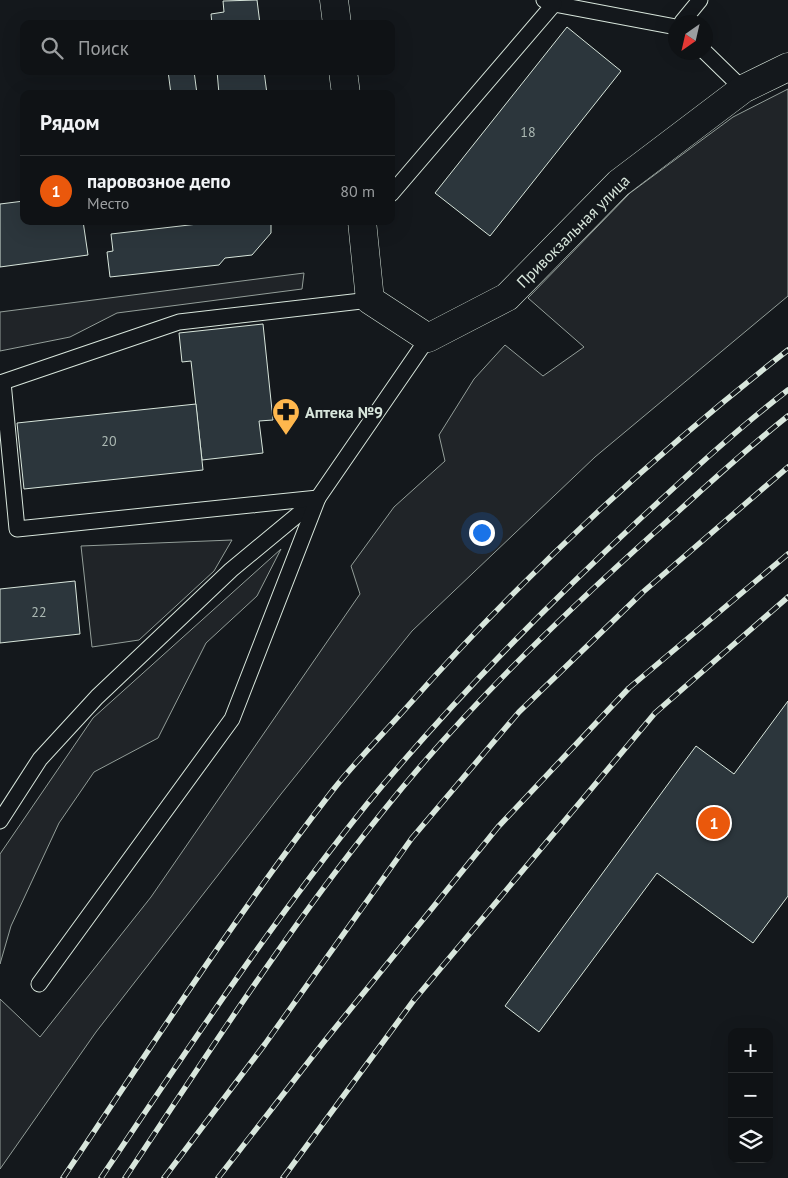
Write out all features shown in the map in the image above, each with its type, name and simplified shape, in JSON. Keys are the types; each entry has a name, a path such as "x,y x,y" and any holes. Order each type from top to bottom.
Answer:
{"street":[{"path":"334,0 336,20"},
{"name":"Привокзальная улица","path":"428,338 507,297 619,183 743,88 788,67"},
{"path":"344,75 345,90"},
{"path":"365,225 370,300 428,338"}],"lane":[{"path":"688,15 700,0"},
{"path":"395,189 549,2 668,25"},
{"path":"713,60 743,88"},
{"path":"318,498 17,529 3,382 179,322 370,300"},
{"path":"40,984 232,719 318,498 428,338"},
{"path":"0,821 40,760 97,697 231,570 318,498"}],"shaded area":[{"path":"788,89 788,296 595,457 412,631 281,794 96,1032 0,1169 0,999 40,1037 151,897 360,594 351,566 394,507 445,461 439,435 474,379 505,345 543,376 584,347 528,298 630,193 733,117"},
{"path":"304,273 302,289 117,313 70,337 0,351 0,312"},
{"path":"232,540 214,571 139,640 92,647 81,546"},
{"path":"281,549 257,596 206,643 158,738 94,772 59,823 11,926 0,964 0,854 93,718"}],"building":[{"path":"257,0 260,20 212,20 211,14 224,12 223,1"},
{"path":"567,27 621,71 490,236 435,193"},
{"path":"169,75 195,75 196,90 170,90"},
{"path":"217,75 265,75 266,90 219,90"},
{"path":"20,202 20,225 84,225 88,255 0,267 0,204"},
{"path":"189,225 271,225 271,233 252,255 225,258 219,265 110,277 107,252 113,251 111,234"},
{"path":"263,324 273,420 259,421 263,453 202,460 191,361 182,362 179,333"},
{"path":"196,404 203,470 24,489 17,423"},
{"path":"75,581 80,634 0,643 0,589"},
{"path":"788,701 788,896 753,943 657,873 539,1032 505,1006 696,746 734,774"}],"railway":[{"path":"63,1178 228,933 297,837 351,769 451,659 542,565 589,520 687,433 788,350"},
{"path":"101,1178 263,941 331,849 399,766 465,692 569,586 695,469 788,390"},
{"path":"125,1178 217,1039 312,903 411,777 511,668 581,600 753,444 788,416"},
{"path":"164,1178 265,1044 412,838 519,712 643,592 788,467"},
{"path":"218,1178 323,1043 498,827 629,688 788,554"},
{"path":"283,1178 414,1000 655,713 788,597"}],"place":[{"name":"Аптека №9","path":"286,436"},
{"name":"паровозное депо","path":"714,823"}]}
